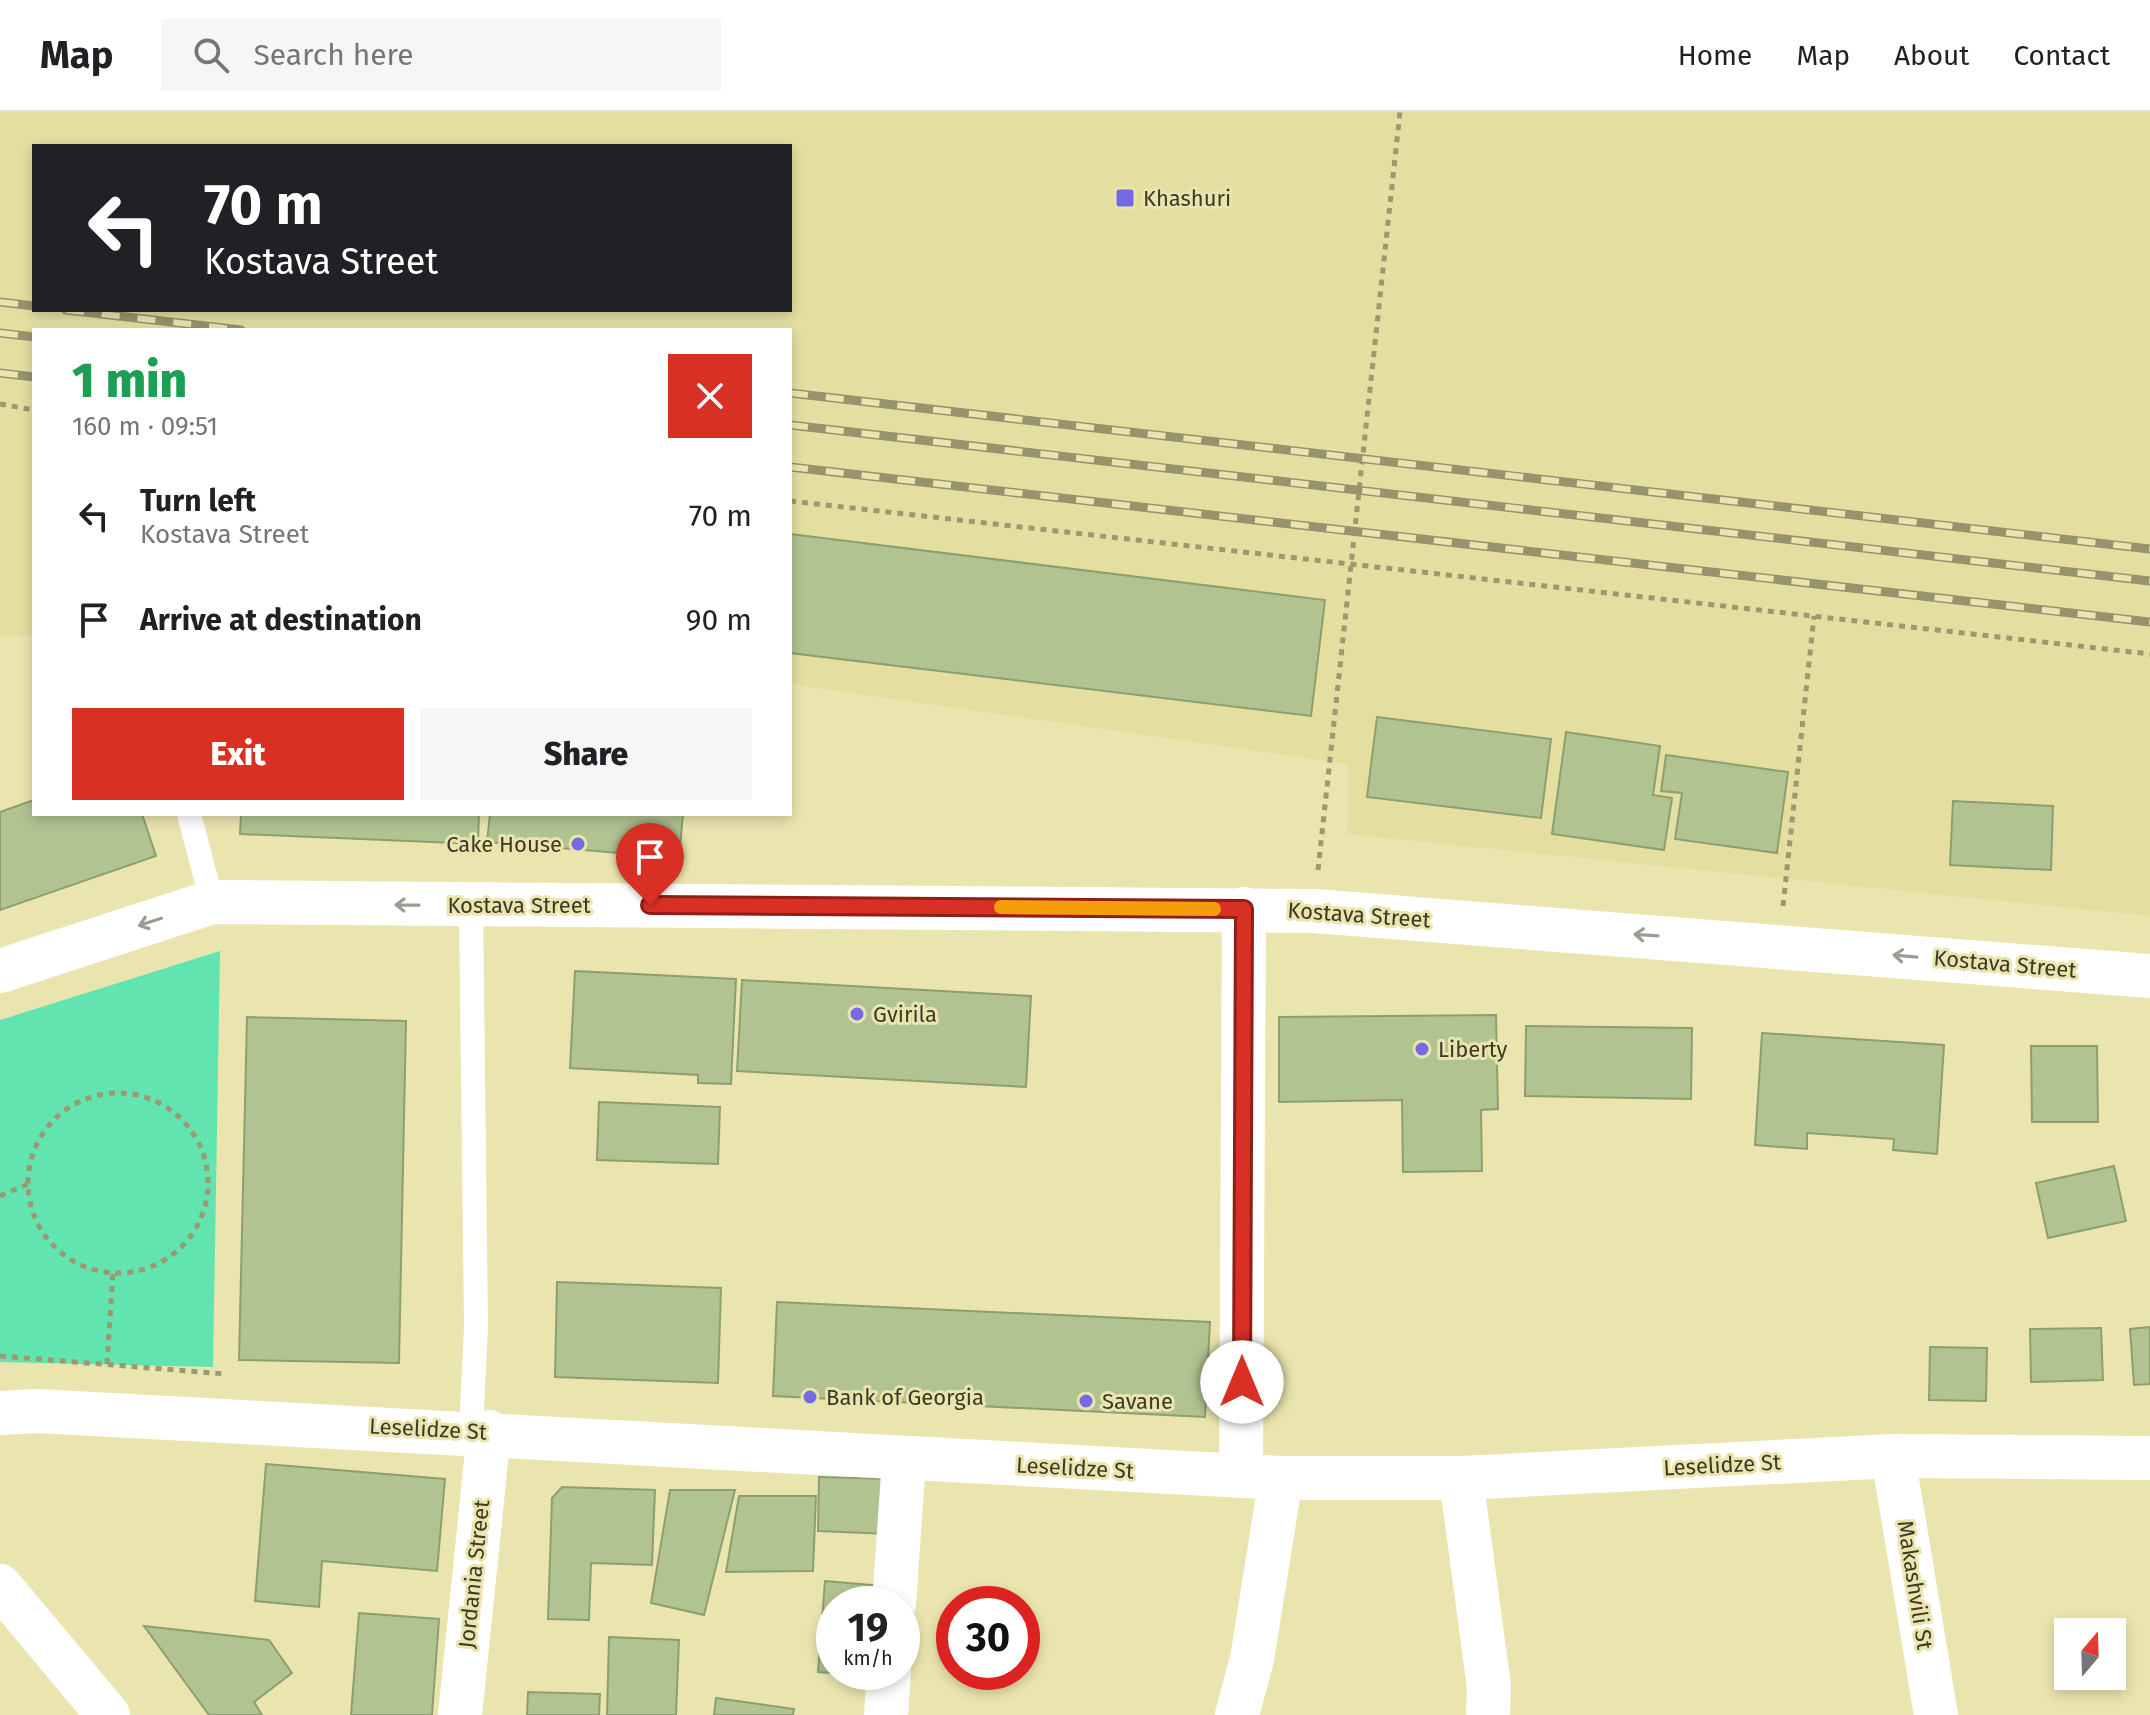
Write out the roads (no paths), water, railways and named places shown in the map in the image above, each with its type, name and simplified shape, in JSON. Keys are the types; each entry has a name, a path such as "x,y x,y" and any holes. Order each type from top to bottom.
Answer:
{"street":[{"name":"Kostava Street","path":"0,971 212,902 471,907 1314,911 2150,976"},
{"path":"1237,1715 1252,1659 1261,1477 1244,909"},
{"name":"Leselidze St","path":"0,1413 38,1411 480,1432 904,1459 1261,1477 1461,1478 1893,1456 2150,1458"},
{"name":"Jordania Street","path":"460,1715 480,1432"},
{"name":"Makashvili St","path":"1893,1456 1936,1715"},
{"path":"895,1586 904,1459"},
{"path":"1461,1478 1489,1687 1488,1715"},
{"path":"0,1586 108,1715"},
{"path":"886,1715 888,1690"}],"lane":[{"path":"190,816 212,902"},
{"path":"471,907 480,1432"}],"railway":[{"path":"0,302 32,306"},
{"path":"84,312 224,328"},
{"path":"0,333 32,337"},
{"path":"0,373 32,377"},
{"path":"792,393 2150,549"},
{"path":"792,425 2150,581"},
{"path":"792,467 2150,622"}],"place":[{"name":"Khashuri","path":"1125,198"},
{"name":"Cake House","path":"578,844"},
{"name":"Gvirila","path":"857,1014"},
{"name":"Liberty","path":"1422,1049"},
{"name":"Bank of Georgia","path":"810,1397"},
{"name":"Savane","path":"1086,1401"}]}
